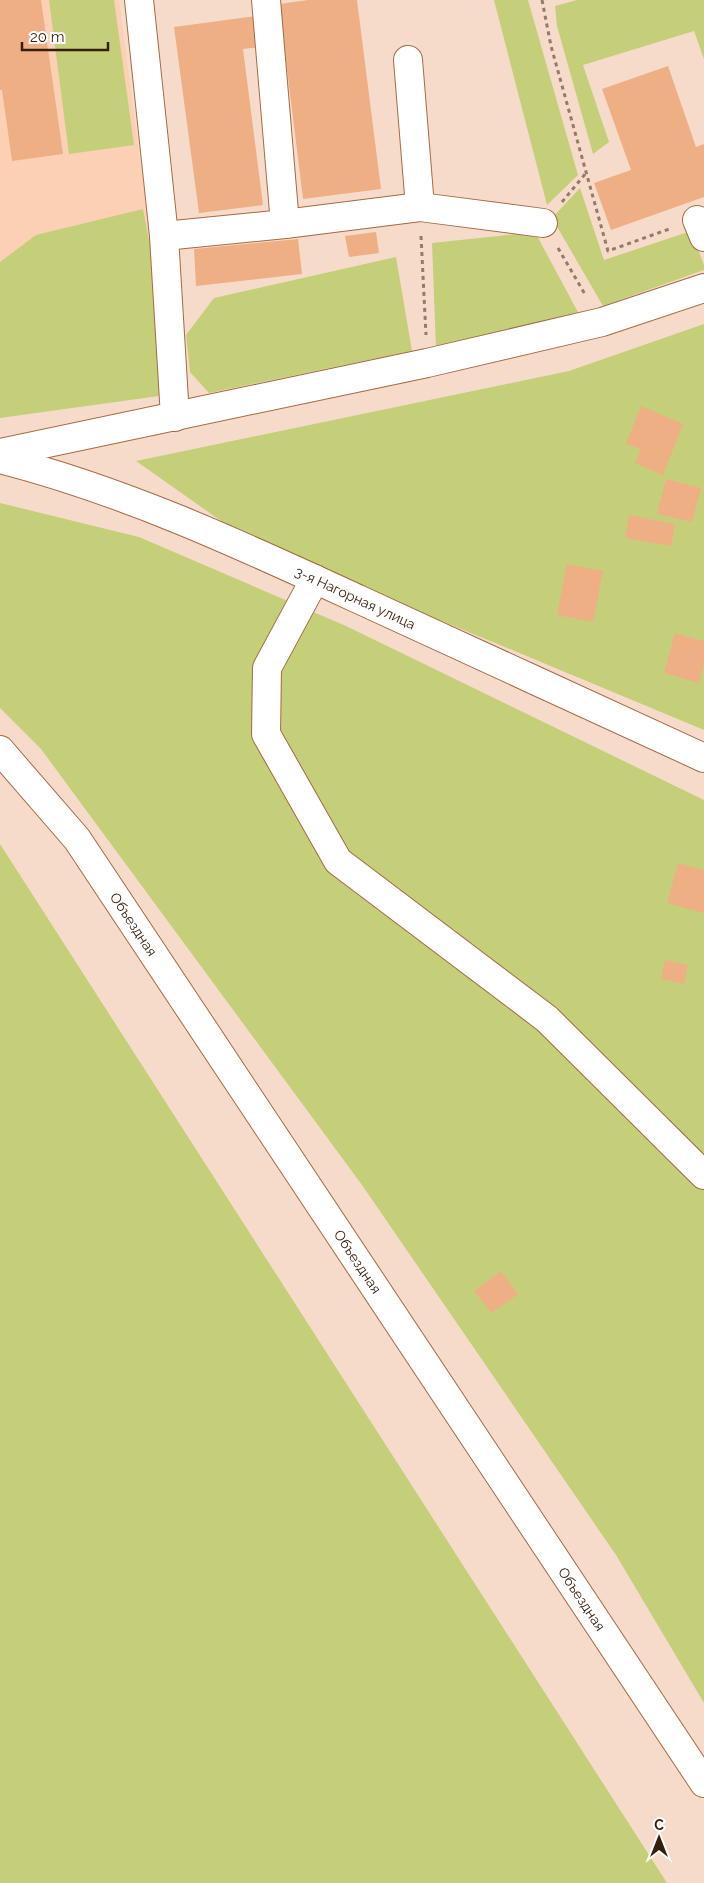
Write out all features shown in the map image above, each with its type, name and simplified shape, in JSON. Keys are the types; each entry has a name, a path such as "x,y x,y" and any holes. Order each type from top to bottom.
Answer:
{"street":[{"path":"139,0 164,236 175,417"},
{"path":"266,0 285,224"},
{"path":"408,60 420,207"},
{"path":"164,236 285,224 420,207 543,223"},
{"path":"0,454 427,363 602,322 704,288"},
{"name":"3-я Нагорная улица","path":"0,459 50,472 104,490 218,534 704,758"},
{"path":"315,579 267,668 266,734 338,861 547,1019 704,1176"},
{"name":"Объездная","path":"0,750 77,839 704,1783"}],"path":[{"path":"542,0 551,46 608,251 701,228"},
{"path":"586,173 543,223 602,322"},
{"path":"420,207 427,363"}],"shaded area":[{"path":"0,0 119,0 156,282 0,304"}],"green space":[{"path":"49,0 114,0 134,145 69,154"},
{"path":"494,0 528,0 578,175 547,205"},
{"path":"577,0 704,0 704,59 694,31 583,65 609,142 593,154 557,26 555,6"},
{"path":"580,188 604,260 691,231 704,265 704,270 603,306 552,218"},
{"path":"143,209 156,278 159,396 0,418 0,262 36,235"},
{"path":"535,232 579,314 436,348 432,243"},
{"path":"396,257 412,351 209,393 190,372 186,335 214,298"},
{"path":"704,324 704,730 248,540 136,461 569,371"},
{"path":"0,503 139,537 346,626 704,800 704,1703 616,1555 362,1185 41,749 0,708"},
{"path":"0,844 667,1883 0,1883"}],"building":[{"path":"0,0 41,0 63,154 12,161 2,90 0,90"},
{"path":"308,0 357,0 381,189 303,199 279,4"},
{"path":"256,16 260,47 243,49 263,205 199,213 174,27"},
{"path":"668,66 696,147 704,144 704,197 611,230 594,183 631,170 602,89"},
{"path":"376,232 379,253 349,257 345,236"},
{"path":"298,239 302,274 196,286 194,249"},
{"path":"641,406 683,424 663,475 635,463 641,449 626,444"},
{"path":"666,479 701,488 692,522 657,514"},
{"path":"629,515 675,524 671,546 625,538"},
{"path":"567,564 603,571 593,622 557,615"},
{"path":"675,633 704,641 704,664 699,683 664,673"},
{"path":"678,863 704,870 704,913 667,903"},
{"path":"665,960 688,965 684,984 661,979"},
{"path":"501,1271 518,1294 492,1313 474,1291"}]}
